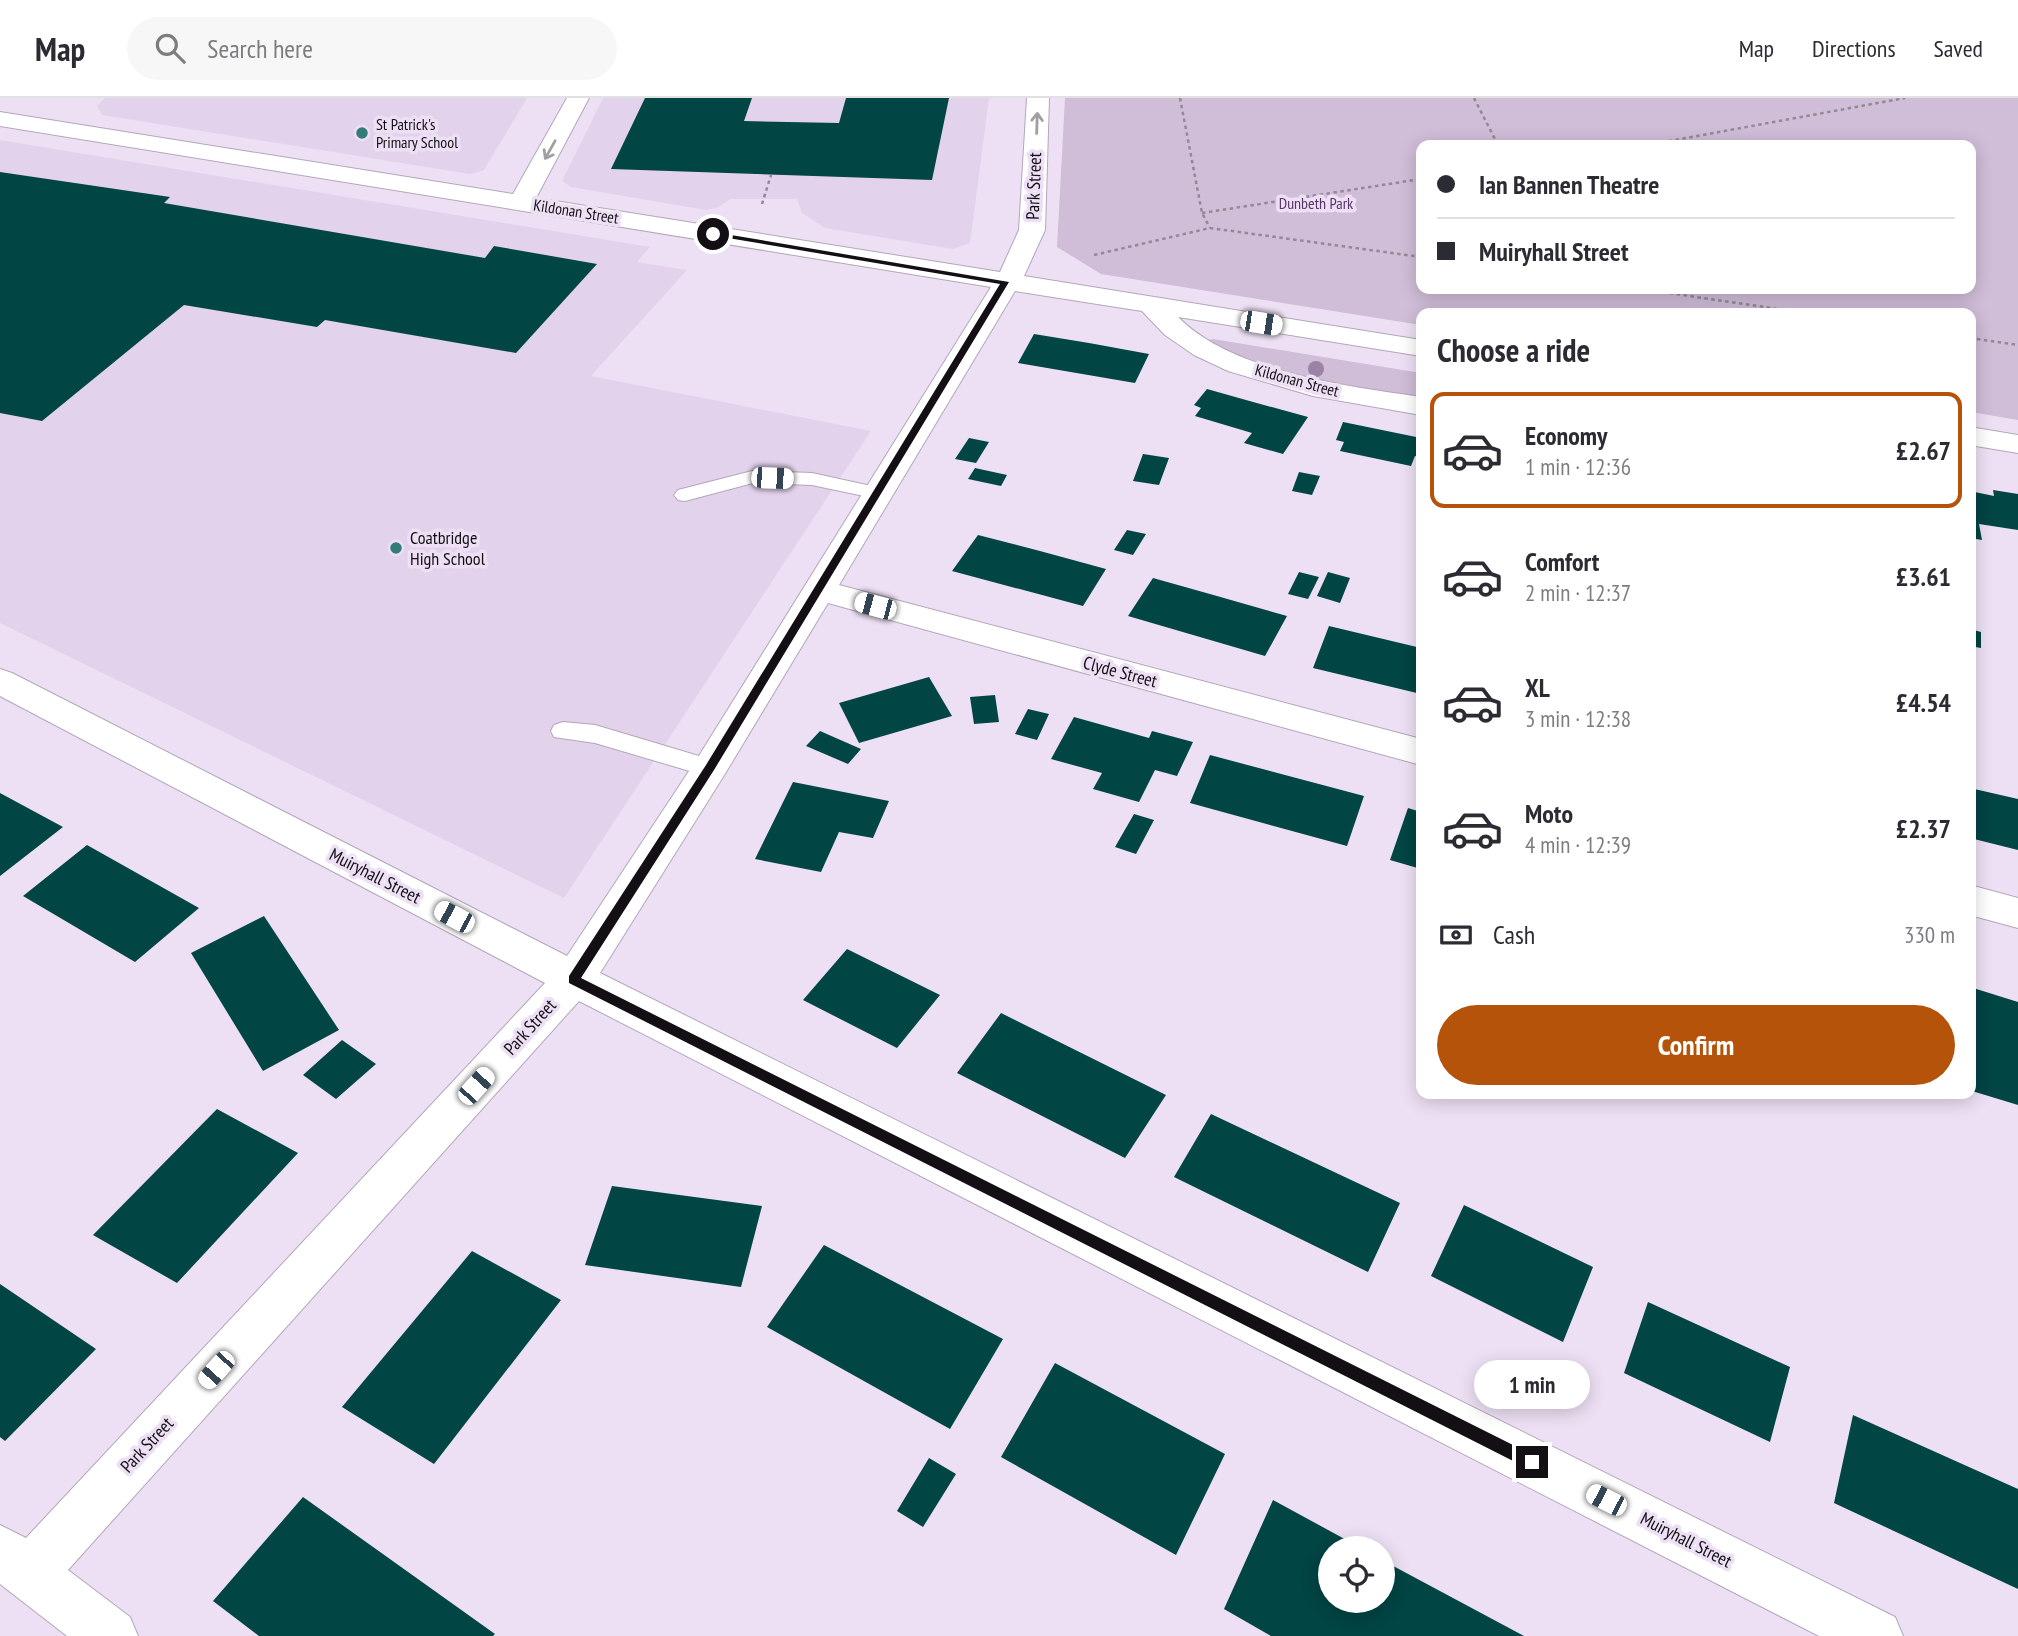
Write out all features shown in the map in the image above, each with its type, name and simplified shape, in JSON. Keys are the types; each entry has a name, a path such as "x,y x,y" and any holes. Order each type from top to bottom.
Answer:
{"street":[{"path":"521,202 578,98"},
{"name":"Park Street","path":"15,1561 573,979 710,768 1020,261 1032,230 1038,98"},
{"path":"41,126 60,107"},
{"name":"Kildonan Street","path":"0,119 1416,347"},
{"name":"Kildonan Street","path":"1151,305 1164,323 1193,343 1236,363 1284,380 1416,405"},
{"path":"1976,437 2018,444"},
{"name":"Clyde Street","path":"819,590 1416,751"},
{"name":"Muiryhall Street","path":"0,681 573,979 1876,1636"},
{"path":"1976,902 2018,913"},
{"path":"15,1561 111,1636"}],"lane":[{"path":"685,495 752,477 812,479 878,493"},
{"path":"563,731 595,734 710,768"}],"path":[{"path":"1180,98 1202,213 1210,228"},
{"path":"1474,98 1495,140"},
{"path":"1675,140 1905,98"},
{"path":"765,199 771,175"},
{"path":"1202,213 1416,180"},
{"path":"1062,291 1077,260 1210,228 1416,256"},
{"path":"1676,294 1771,308"},
{"path":"1976,339 2018,345"}],"shaded area":[{"name":"St Patrick's Primary School","path":"105,98 527,98 484,170 470,174 102,115 97,106"},
{"path":"603,98 989,98 970,243 953,249 825,228 802,213 797,199 731,199 717,208 706,210 571,187 562,181"},
{"name":"Coatbridge High School","path":"0,140 650,247 637,262 687,270 591,376 871,431 564,898 0,623"}],"green space":[{"name":"Dunbeth Park","path":"1065,98 2018,98 2018,420 1976,413 1976,308 1416,308 1416,324 1101,274 1057,247"},
{"path":"1209,340 1416,372 1416,398 1291,374 1209,344"}],"building":[{"path":"645,98 752,98 744,121 839,123 846,98 949,98 932,180 611,169"},
{"path":"0,172 170,197 164,203 485,258 494,246 597,264 516,353 325,320 317,327 184,305 42,421 0,413"},
{"path":"1034,334 1149,354 1135,383 1018,363"},
{"path":"1207,389 1308,417 1283,454 1244,443 1252,433 1195,416 1201,408 1194,405"},
{"path":"1343,422 1416,437 1416,456 1411,466 1340,451 1344,442 1336,440"},
{"path":"969,438 989,442 976,463 955,459"},
{"path":"1143,454 1169,458 1159,485 1133,481"},
{"path":"975,468 1007,475 1001,486 968,479"},
{"path":"1299,472 1320,476 1312,495 1292,491"},
{"path":"1993,490 2018,494 2018,530 1979,524 1982,540 1976,539 1976,492 1994,496"},
{"path":"1127,530 1146,534 1133,555 1114,550"},
{"path":"978,535 1106,569 1083,606 952,571"},
{"path":"1299,572 1319,577 1308,599 1288,594"},
{"path":"1328,572 1350,578 1340,603 1317,596"},
{"path":"1153,578 1287,616 1265,656 1128,616"},
{"path":"1329,626 1416,647 1416,693 1313,668"},
{"path":"1976,631 1981,632 1981,648 1976,647"},
{"path":"929,677 952,716 859,743 839,703"},
{"path":"995,695 999,722 974,724 970,697"},
{"path":"1028,709 1049,714 1037,740 1015,734"},
{"path":"1074,717 1149,738 1152,731 1193,742 1177,776 1155,770 1139,802 1093,789 1102,773 1051,759"},
{"path":"820,731 861,749 848,764 806,746"},
{"path":"1210,755 1364,796 1347,846 1190,803"},
{"path":"793,782 889,801 873,838 839,832 821,872 755,859"},
{"path":"1976,789 2018,799 2018,850 1976,840"},
{"path":"0,793 63,827 0,876"},
{"path":"1408,808 1416,810 1416,868 1390,860"},
{"path":"1134,814 1154,820 1136,854 1115,847"},
{"path":"87,845 199,908 135,962 23,896"},
{"path":"264,916 339,1030 263,1071 191,953"},
{"path":"847,949 940,995 897,1048 803,1000"},
{"path":"1976,989 2018,1002 2018,1105 1976,1092"},
{"path":"1001,1013 1166,1095 1125,1158 957,1073"},
{"path":"342,1040 376,1064 336,1099 303,1075"},
{"path":"217,1109 298,1153 177,1283 93,1235"},
{"path":"1211,1114 1400,1203 1368,1272 1174,1177"},
{"path":"612,1186 762,1206 741,1287 585,1265"},
{"path":"1464,1205 1593,1267 1563,1342 1431,1276"},
{"path":"824,1245 1003,1339 950,1429 767,1327"},
{"path":"472,1251 561,1300 434,1464 342,1407"},
{"path":"0,1284 96,1349 5,1441 0,1437"},
{"path":"1648,1302 1790,1367 1770,1442 1624,1373"},
{"path":"1055,1363 1225,1454 1176,1555 1001,1457"},
{"path":"1853,1415 2018,1489 2018,1589 1834,1503"},
{"path":"929,1458 956,1474 923,1527 897,1511"},
{"path":"303,1497 495,1634 259,1636 213,1601"},
{"path":"1273,1500 1339,1536 1318,1536 1318,1613 1395,1613 1395,1567 1524,1636 1271,1636 1224,1609"}],"place":[{"name":"St Patrick's Primary School","path":"362,133"},
{"name":"Coatbridge High School","path":"396,548"}],"route":[{"path":"713,234 1005,282 710,768 573,979 1532,1462"}]}
